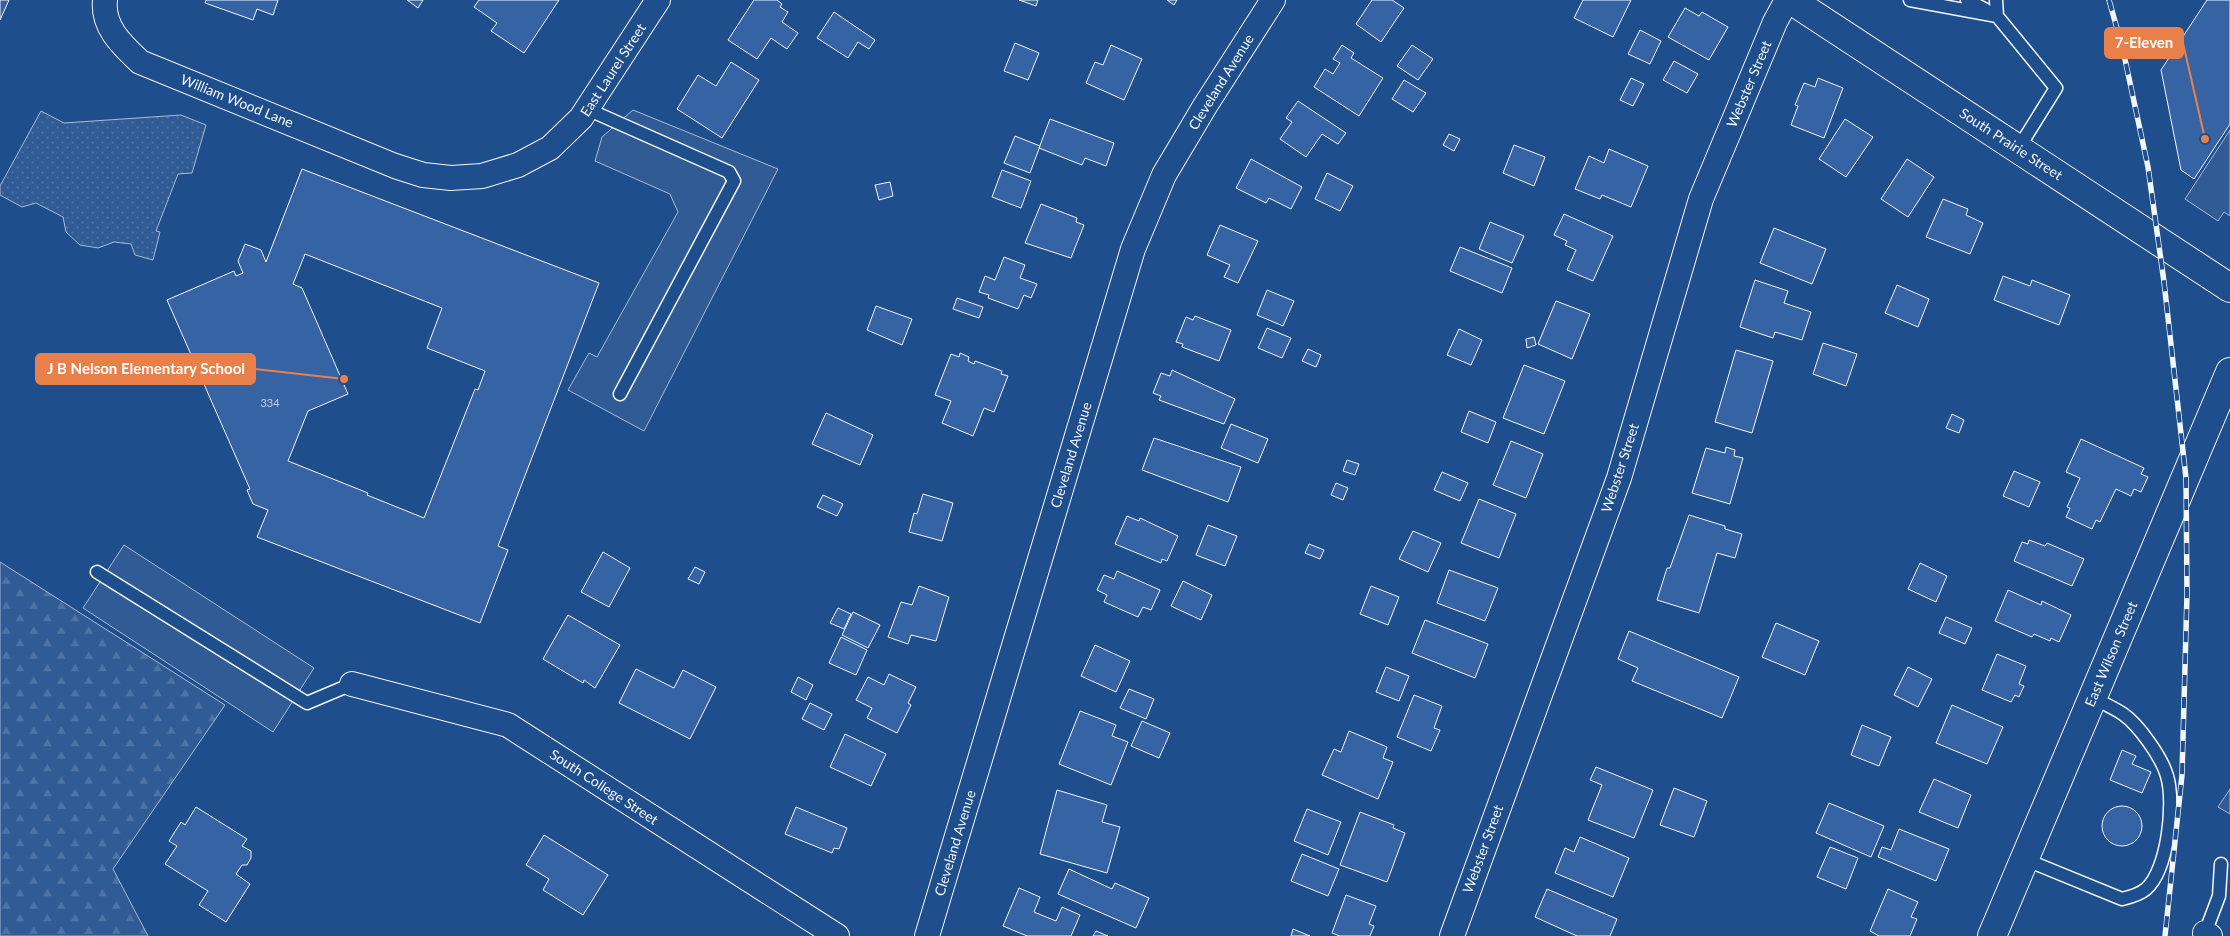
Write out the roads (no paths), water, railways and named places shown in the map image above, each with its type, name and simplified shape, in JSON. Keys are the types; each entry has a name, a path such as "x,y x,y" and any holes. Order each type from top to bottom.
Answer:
{"street":[{"name":"East Laurel Street","path":"395,166 424,175 451,178 482,176 518,165 550,148 581,118 658,0"},
{"name":"Cleveland Avenue","path":"927,936 1133,249 1164,175 1205,106 1274,0"},
{"name":"Webster Street","path":"1452,936 1619,478 1701,199 1775,22 1787,0"},
{"name":"South Prairie Street","path":"1791,0 2230,288"},
{"name":"William Wood Lane","path":"104,4 114,38 140,62 395,166"},
{"name":"East Wilson Street","path":"1992,936 2230,372"},
{"name":"South College Street","path":"352,684 508,725 837,936"}],"lane":[{"path":"1910,0 1997,16"},
{"path":"1943,0 1997,16"},
{"path":"1968,0 1997,16"},
{"path":"1982,0 2056,88 2018,149"},
{"path":"1996,0 1997,16"},
{"path":"1997,16 2003,0"},
{"path":"587,109 730,172 734,181 620,394"},
{"path":"97,572 307,703 352,684"},
{"path":"2024,859 2122,899 2138,894 2148,888 2157,872 2167,843 2170,796 2167,775 2148,741 2124,715 2093,698"},
{"path":"2208,934 2219,896 2221,864"}],"railway":[{"path":"2109,0 2123,50 2148,167 2164,282 2186,478 2187,594 2182,775 2165,936"}],"place":[{"name":"7-Eleven","path":"2205,139"},
{"name":"J B Nelson Elementary School","path":"344,379"}]}
